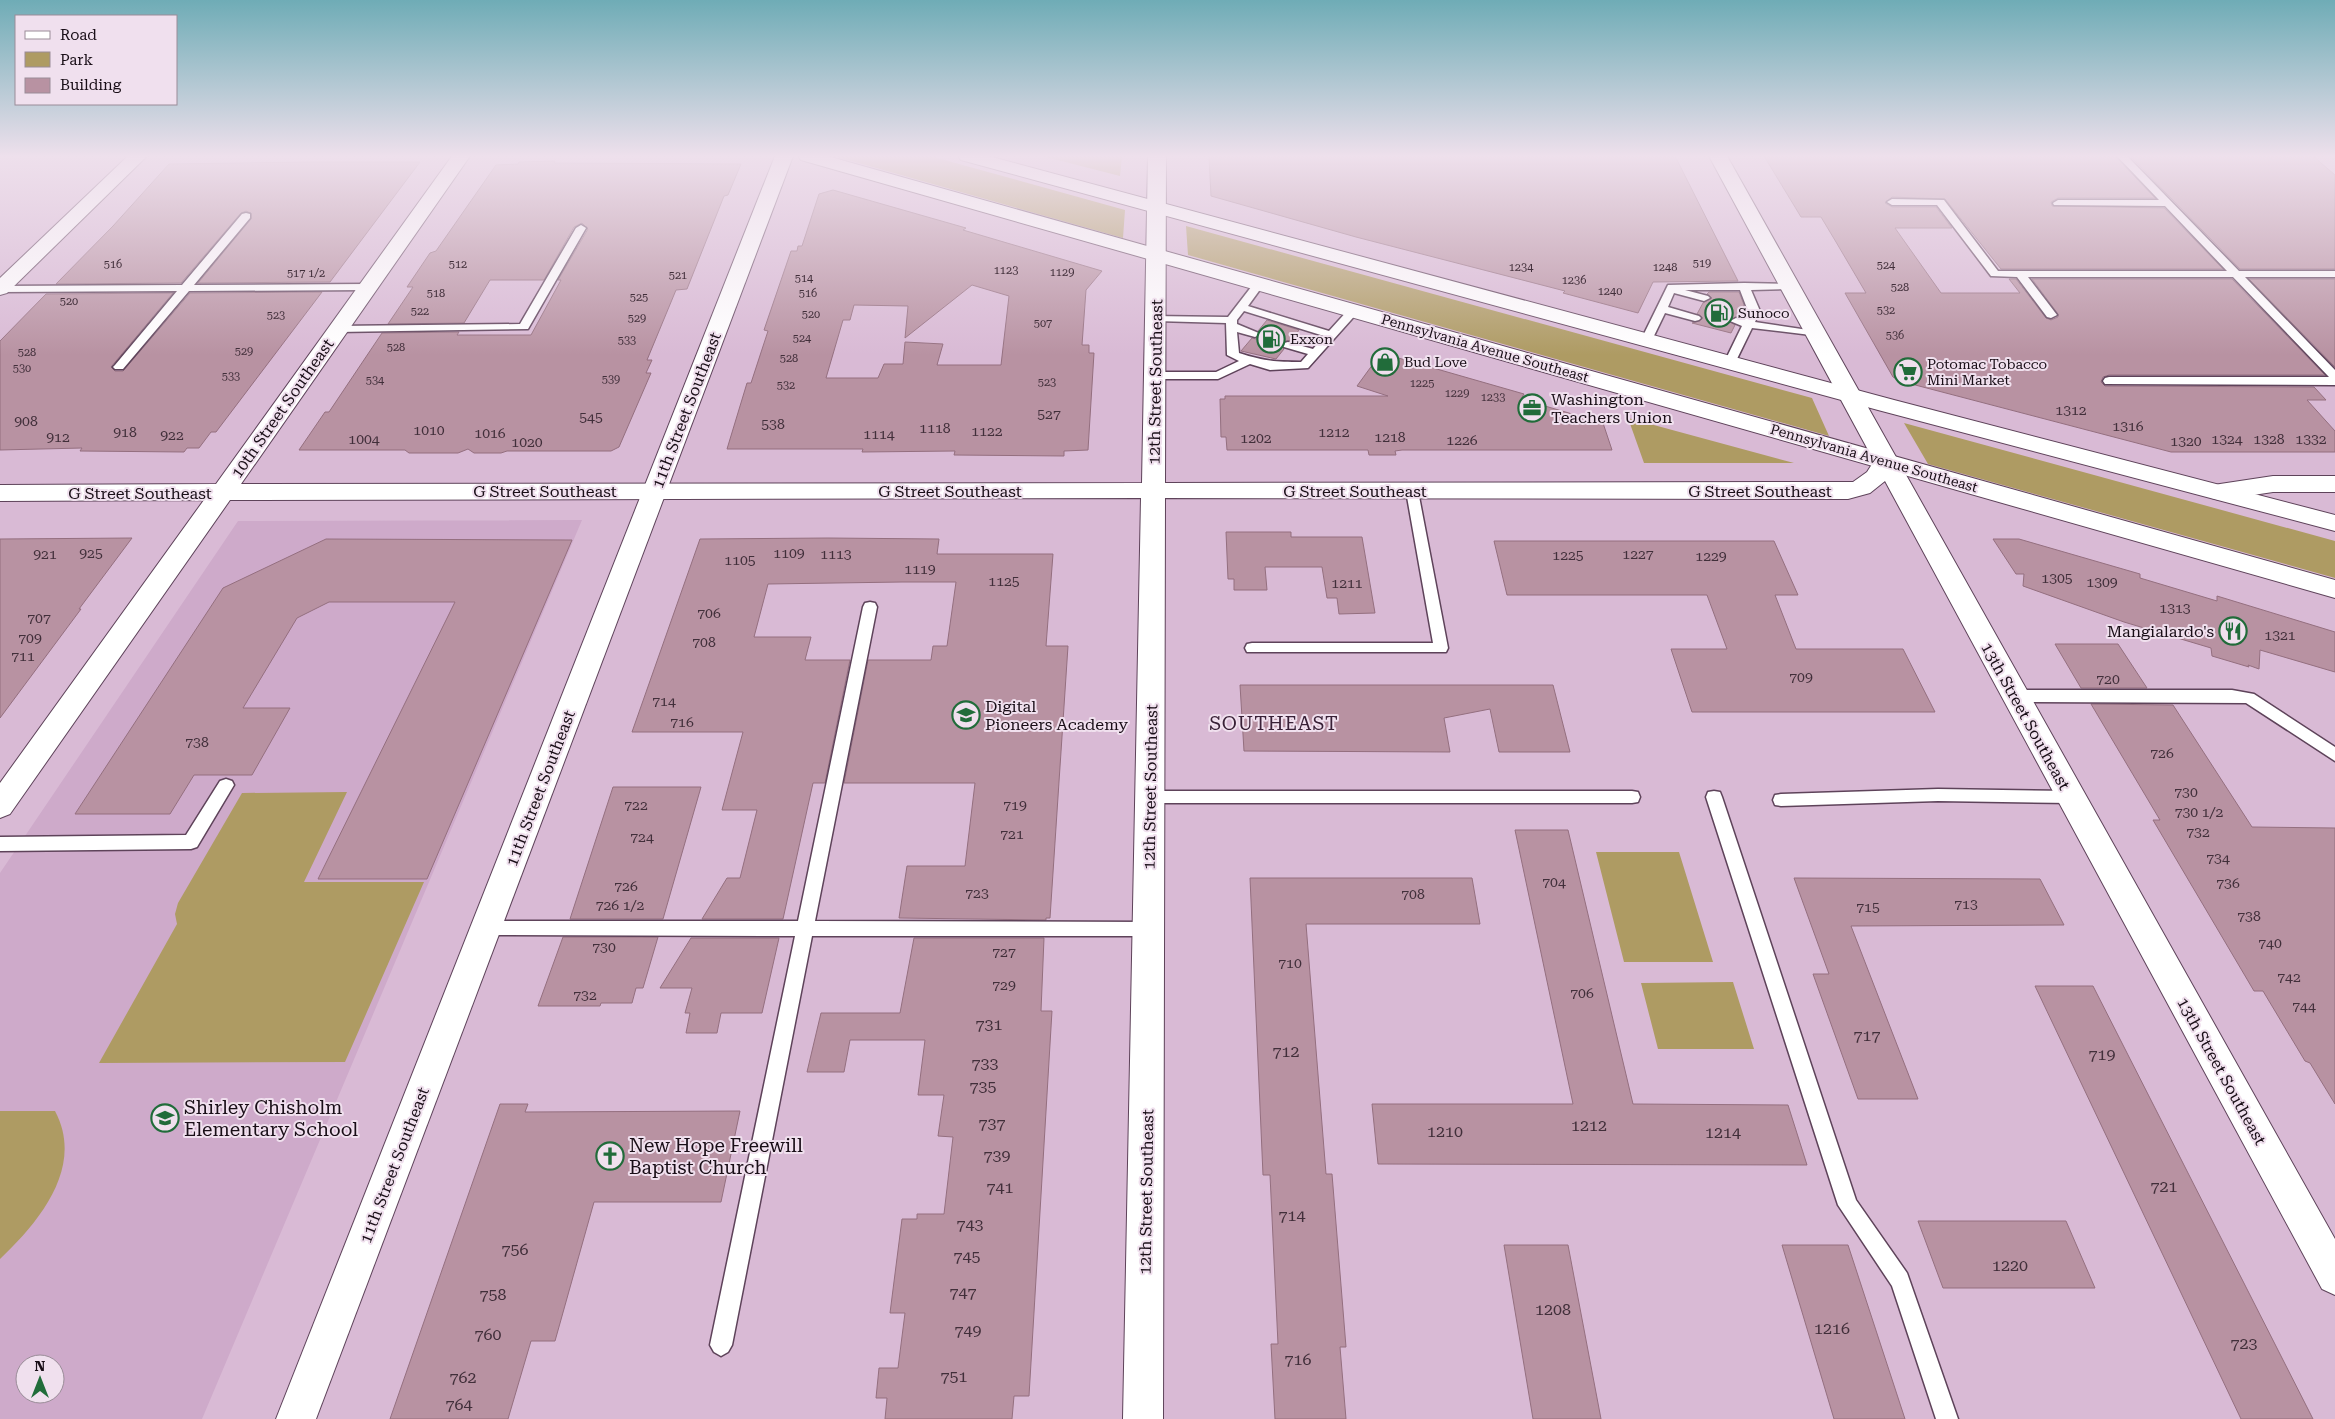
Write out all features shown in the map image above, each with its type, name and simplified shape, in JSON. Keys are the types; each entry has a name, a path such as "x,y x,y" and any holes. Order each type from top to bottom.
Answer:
{"street":[{"path":"0,289 69,222"},
{"name":"10th Street Southeast","path":"0,806 413,222"},
{"name":"11th Street Southeast","path":"296,1419 758,222"},
{"name":"Pennsylvania Avenue Southeast","path":"1041,222 2335,589"},
{"name":"12th Street Southeast","path":"1143,1419 1157,222"},
{"path":"1210,222 1849,395 2335,523"},
{"name":"13th Street Southeast","path":"1754,222 2335,1276"},
{"name":"G Street Southeast","path":"0,493 655,490 1848,491 1861,489 1872,483 1885,461"},
{"path":"2220,492 2273,484 2335,484"}],"lane":[{"path":"119,367 241,222"},
{"path":"1955,222 1995,274 2335,274"},
{"path":"2186,222 2335,379"},
{"path":"337,329 524,327 581,228"},
{"path":"2020,274 2052,315"},
{"path":"1259,284 1231,323 1233,355 1270,366 1304,366 1353,310"},
{"path":"1730,362 1750,321 1744,286"},
{"path":"1647,340 1672,287 1789,286"},
{"path":"0,289 367,287"},
{"path":"1666,299 1700,308 1666,299"},
{"path":"1241,307 1332,335"},
{"path":"1156,318 1231,323 1255,334"},
{"path":"1750,321 1738,318 1815,334"},
{"path":"1288,345 1316,353"},
{"path":"1155,376 1218,375 1249,360"},
{"path":"2109,381 2335,379"},
{"path":"1252,648 1440,648 1412,491"},
{"path":"721,1345 870,607"},
{"path":"2015,696 2232,696 2249,698 2335,755"},
{"path":"0,844 191,842 226,785"},
{"path":"1781,800 1938,795 2071,797"},
{"path":"1714,796 1848,1205 1900,1280 1946,1419"},
{"path":"1150,797 1632,798"},
{"path":"486,928 1149,929"}],"shaded area":[{"name":"Shirley Chisholm Elementary School","path":"582,520 202,1419 0,1419 0,873 238,521"}],"green space":[{"path":"1067,222 1124,222 1123,238"},
{"path":"1186,226 1812,398 1829,436 1188,255"},
{"path":"1628,418 1794,463 1644,463"},
{"path":"1904,423 2335,541 2335,578 1928,464"},
{"path":"347,792 304,882 424,882 345,1062 99,1063 177,924 175,914 178,903 242,793"},
{"path":"1596,852 1679,852 1713,962 1624,962"},
{"path":"1733,982 1754,1049 1658,1049 1641,983"},
{"path":"0,1111 55,1111 63,1132 65,1153 61,1173 42,1211 0,1259"}],"building":[{"path":"116,222 233,222 181,283 56,284"},
{"path":"248,222 375,222 330,282 198,283"},
{"path":"456,222 714,222 687,289 676,290 647,360 652,360 646,373 651,373 619,447 611,451 507,451 501,453 474,453 468,449 458,453 409,453 405,450 299,450 325,412 329,412 382,333 459,332 457,335 531,335 561,280 558,280 588,229 582,223 574,227 544,280 490,280 464,323 388,324 413,287 407,287 430,253 436,251"},
{"path":"810,222 946,222 966,228 963,230 1102,271 1086,290 1082,345 1089,345 1089,353 1094,353 1088,450 1064,451 1064,456 954,455 955,451 862,452 863,449 727,449 747,383 751,383 768,331 764,330 791,251 797,251 798,246 802,246","holes":["972,285 1009,296 1001,365 937,365 943,344 905,342 903,364 884,364 878,378 826,378 843,320 850,320 854,305 908,306 905,338"]},
{"path":"1304,222 1708,222 1738,281 1653,282 1638,313 1563,293 1565,291"},
{"path":"1824,222 1948,222 1952,228 1895,228 1941,293 2020,293 2009,279 2016,279 2046,318 2051,320 2058,317 2058,314 2032,279 2232,279 2325,375 2109,375 2103,377 2101,382 2105,386 2314,387 2326,400 2307,400 2335,431 2335,452 2171,452 1900,381 1893,377 1845,293 1866,293"},
{"path":"1964,222 2178,222 2223,269 2001,269"},
{"path":"2194,222 2335,222 2335,269 2240,269"},
{"path":"2249,279 2335,279 2335,367"},
{"path":"322,292 216,432 211,432 199,448 187,448 184,452 80,451 82,448 0,450 0,341 46,294 173,293 111,367 115,371 123,371 190,293"},
{"name":"Sunoco","path":"1709,292 1739,292 1744,305 1738,317 1728,320 1735,325 1731,333 1692,323 1702,319 1697,314 1703,303 1712,298 1707,294"},
{"name":"Exxon","path":"1267,320 1299,330 1291,341 1284,341 1281,344 1284,349 1276,359 1241,351 1252,338 1256,339 1263,335 1258,331"},
{"path":"1381,353 1524,394 1521,399 1603,423 1612,450 1402,450 1395,451 1396,455 1369,455 1368,450 1227,450 1226,437 1221,437 1220,399 1225,399 1225,396 1388,396 1357,386"},
{"path":"1226,532 1291,532 1291,537 1362,537 1375,613 1339,614 1337,598 1327,598 1322,567 1265,567 1267,590 1234,590 1234,579 1228,579"},
{"path":"132,538 79,609 81,609 0,718 0,539"},
{"path":"326,539 572,540 427,879 318,879 455,602 329,602 297,618 243,708 290,708 252,775 194,775 170,814 75,814 223,588"},
{"path":"700,539 939,539 937,554 1053,554 1046,646 1068,646 1050,918 1046,918 1046,920 899,918 907,866 965,866 975,783 844,783 868,660 931,660 933,646 947,646 956,582 902,582 768,584 754,637 811,637 805,660 850,660 825,783 813,783 783,919 702,919 727,878 740,878 757,810 722,810 743,732 632,732"},
{"path":"1993,539 2019,539 2140,574 2140,578 2217,601 2217,596 2335,632 2335,672 2260,650 2259,669 2248,665 2249,667 2212,656 2211,648 2124,622 2023,586 2024,574 2016,574"},
{"path":"1494,541 1774,541 1798,595 1775,595 1796,649 1903,649 1935,712 1692,712 1671,649 1727,649 1707,595 1507,595"},
{"path":"2055,644 2118,644 2147,688 2081,688"},
{"path":"1240,685 1553,685 1570,752 1499,752 1490,709 1444,718 1450,752 1244,751"},
{"path":"2091,704 2173,705 2252,827 2335,828 2335,1104 2310,1063 2305,1061 2263,991 2254,991 2153,820 2160,820"},
{"path":"613,787 701,787 663,919 570,919"},
{"path":"1515,830 1568,830 1633,1104 1788,1105 1807,1165 1378,1164 1372,1104 1573,1104"},
{"path":"1250,878 1472,878 1480,924 1306,924 1326,1174 1332,1174 1346,1347 1340,1347 1346,1419 1275,1419 1271,1344 1278,1344 1270,1175 1263,1175"},
{"path":"1794,878 2040,879 2064,925 1851,926 1918,1099 1858,1099 1813,974 1829,974"},
{"path":"563,937 658,937 643,988 636,988 632,1003 601,1003 600,1006 538,1006"},
{"path":"691,938 779,938 762,1013 721,1013 717,1033 686,1033 690,1013 685,1013 692,988 660,988"},
{"path":"914,938 1044,938 1041,1011 1052,1011 1029,1396 1014,1396 1012,1419 885,1419 887,1398 876,1398 879,1368 898,1368 905,1313 890,1313 902,1219 917,1219 917,1214 944,1214 953,1137 938,1136 944,1095 918,1095 925,1040 850,1040 844,1072 807,1072 821,1013 900,1013"},
{"path":"2035,986 2093,986 2313,1419 2241,1419"},
{"path":"500,1104 528,1104 525,1112 740,1111 721,1202 594,1202 555,1341 531,1341 508,1419 390,1419"},
{"path":"1918,1221 2066,1221 2095,1288 1943,1288"},
{"path":"1504,1245 1568,1245 1601,1419 1533,1419"},
{"path":"1782,1245 1848,1245 1905,1419 1834,1419"}],"place":[{"name":"Sunoco","path":"1719,313"},
{"name":"Exxon","path":"1271,339"},
{"name":"Bud Love","path":"1385,362"},
{"name":"Potomac Tobacco Mini Market","path":"1908,372"},
{"name":"Washington Teachers Union","path":"1532,408"},
{"name":"Mangialardo's","path":"2233,631"},
{"name":"Digital Pioneers Academy","path":"966,715"},
{"name":"Shirley Chisholm Elementary School","path":"165,1118"},
{"name":"New Hope Freewill Baptist Church","path":"610,1156"}],"district":[{"name":"SOUTHEAST","path":"1274,723"}]}
